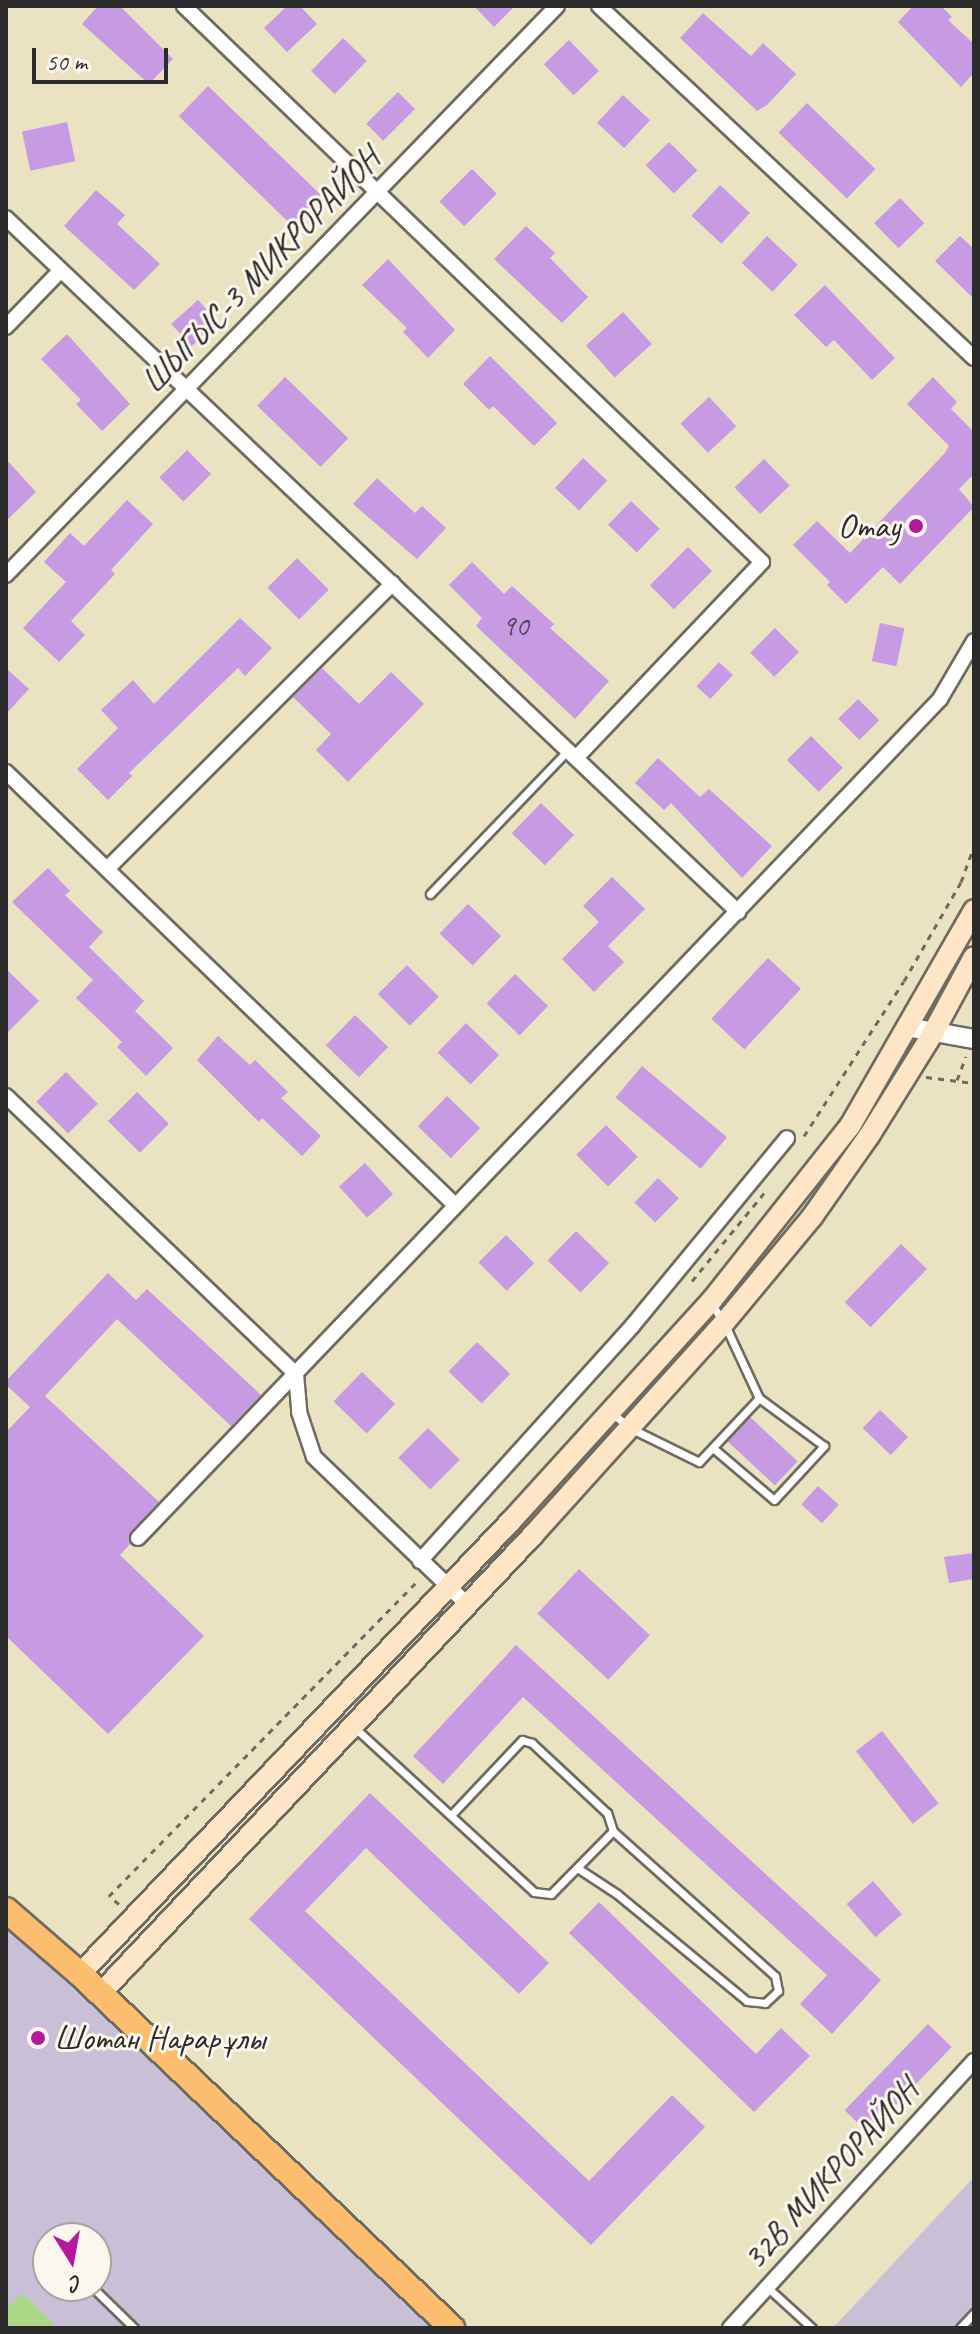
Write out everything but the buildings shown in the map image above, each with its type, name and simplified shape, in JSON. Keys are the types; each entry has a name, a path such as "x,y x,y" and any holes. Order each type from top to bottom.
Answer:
{"main road":[{"path":"80,1974 448,1587 710,1302 850,1126 974,910"},
{"path":"100,1994 467,1604 724,1323 812,1217 933,1033 974,957"},
{"path":"6,1910 80,1974 452,2328"}],"street":[{"path":"184,6 762,562 573,753"},
{"name":"ШЫГЫС-3 МИКРОРАЙОН","path":"6,575 557,6"},
{"path":"599,6 974,358"},
{"path":"6,218 738,912"},
{"path":"6,327 61,270"},
{"path":"107,869 393,583"},
{"path":"138,1538 940,699 974,641"},
{"path":"6,772 455,1205"},
{"path":"907,1027 973,1038"},
{"path":"6,1096 296,1374 299,1412 314,1457 467,1604"},
{"path":"420,1561 633,1325 787,1138"},
{"name":"32В МИКРОРАЙОН","path":"730,2328 974,2061"}],"lane":[{"path":"430,894 573,753"},
{"path":"710,1302 724,1323 759,1398 824,1446 774,1500 713,1448"},
{"path":"611,1411 630,1428 699,1462 759,1398"},
{"path":"353,1726 534,1892 551,1894 579,1869 613,1831"},
{"path":"452,1814 522,1740 532,1743 607,1813 613,1831 775,1976 778,1991 765,2003 747,2001 617,1894 579,1869"},
{"path":"767,2287 812,2328"},
{"path":"107,2302 134,2328"},
{"path":"960,2328 974,2313"}],"path":[{"path":"957,1081 973,1038"},
{"path":"907,1074 974,1083"}],"shaded area":[{"path":"6,1916 447,2328 6,2328"},
{"path":"974,2177 974,2328 833,2328"}],"green space":[{"path":"22,2293 58,2328 6,2328 6,2310"}],"place":[{"name":"Отау","path":"916,526"},
{"name":"Шотан Нарарұлы","path":"38,2038"}]}
